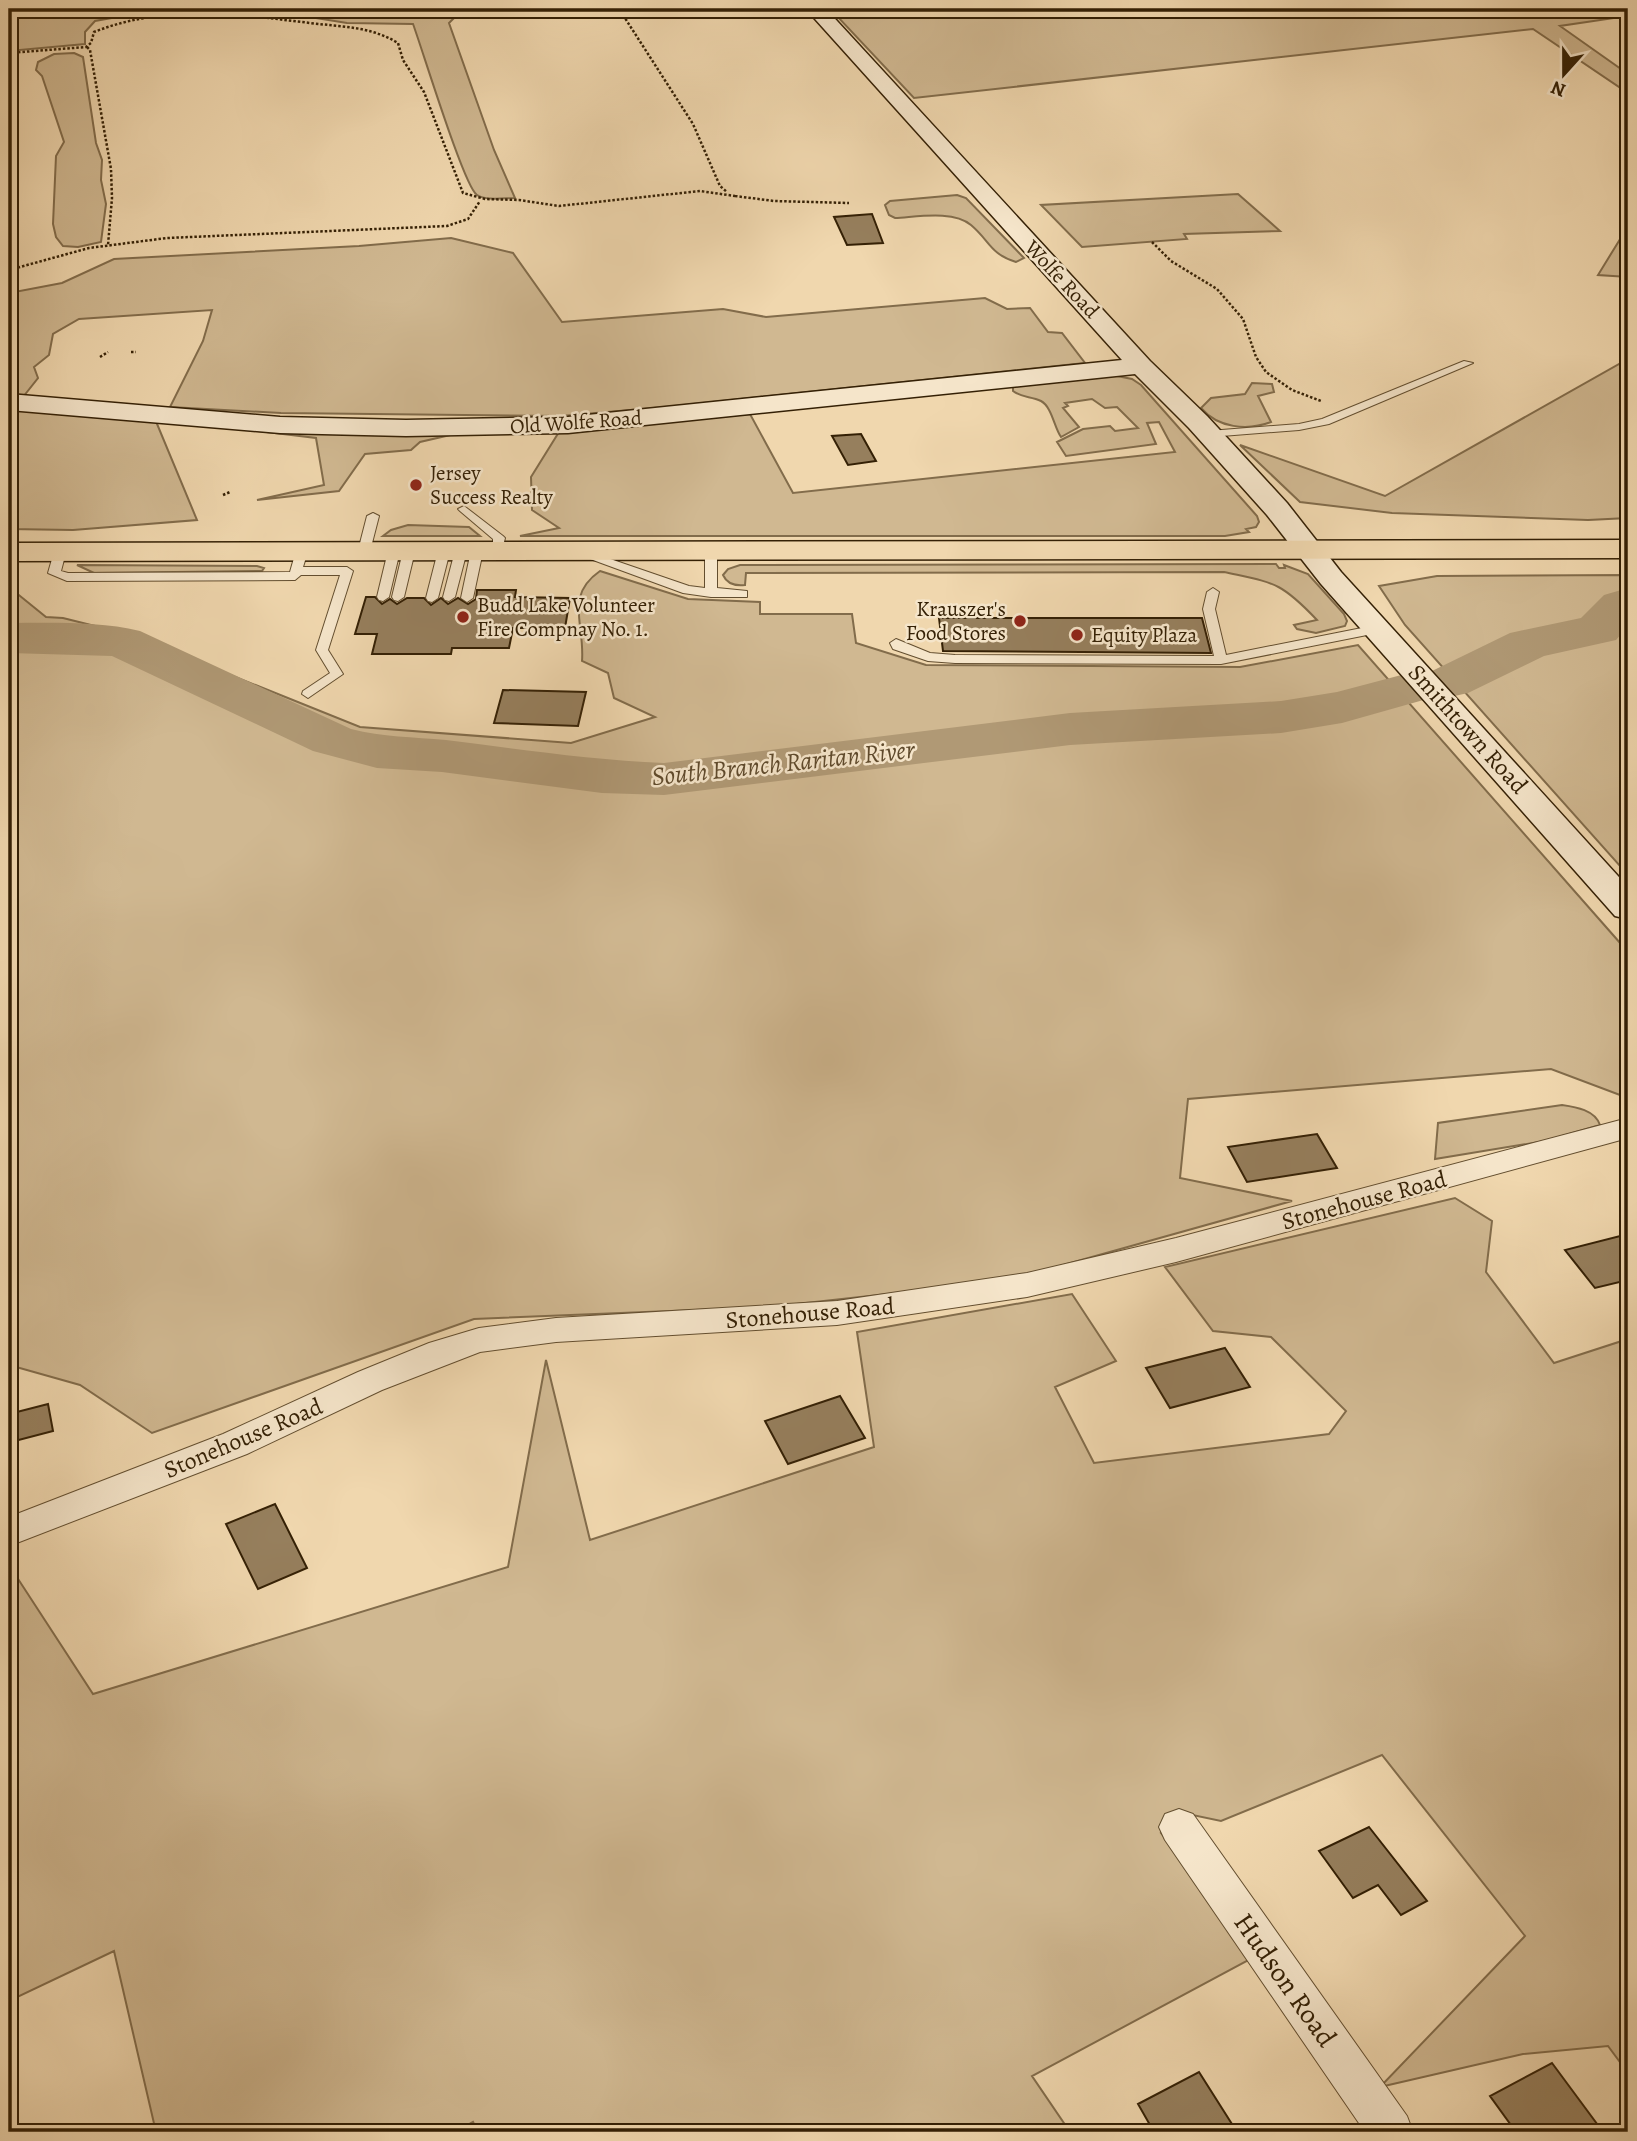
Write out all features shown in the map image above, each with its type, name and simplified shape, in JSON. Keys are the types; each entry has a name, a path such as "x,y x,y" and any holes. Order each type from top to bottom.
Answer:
{"main road":[{"path":"9,552 299,561 364,551 1628,549"}],"street":[{"name":"Wolfe Road","path":"816,9 1141,366 1209,434 1277,509 1308,549"},
{"name":"Old Wolfe Road","path":"9,402 280,425 406,428 568,425 1141,366"},
{"name":"Smithtown Road","path":"1308,549 1628,908"},
{"name":"Stonehouse Road","path":"9,1532 235,1444 370,1381 441,1352 479,1340 556,1330 837,1312 1027,1285 1176,1250 1628,1128"},
{"name":"Hudson Road","path":"1179,1827 1391,2132"}],"lane":[{"path":"1209,434 1299,427 1325,422 1468,363"},
{"path":"432,598 470,551 499,538 464,509"},
{"path":"364,551 373,516"},
{"path":"711,550 711,593"},
{"path":"383,597 401,551"},
{"path":"398,597 401,551"},
{"path":"449,597 470,551"},
{"path":"467,598 470,551"},
{"path":"575,551 687,590 743,594"},
{"path":"299,561 347,571 322,650 337,674 308,694"},
{"path":"1213,592 1209,609 1222,660"},
{"path":"896,643 897,646 928,657 955,659 1222,660 1377,629"}],"path":[{"path":"9,52 86,47 91,43 94,32 110,23 171,11 220,10 315,24 367,27 398,43 403,60 424,92 463,193 480,201 517,200 536,205 559,206 700,191 774,201 849,203"},
{"path":"623,15 693,124 720,186 735,196"},
{"path":"86,47 90,50 111,169 113,198 108,245"},
{"path":"9,270 108,245 224,234 440,226 468,219 480,201"},
{"path":"1152,242 1171,261 1205,279 1243,318 1256,357 1266,372 1292,390 1351,412"},
{"path":"100,357 108,352"},
{"path":"223,495 230,492"}],"shaded area":[{"path":"9,9 162,9 95,21 85,32 85,44 9,51"},
{"path":"260,9 457,9 456,16 449,23 494,150 515,198 481,197 471,186 453,144 413,24 347,23"},
{"path":"842,9 1628,9 1628,16 1560,26 1628,74 1628,93 1533,29 914,98 835,14"},
{"path":"74,53 83,57 96,143 102,160 101,180 106,204 101,242 78,247 63,246 56,237 53,224 56,156 64,142 42,76 36,70 38,62 54,54"},
{"path":"1238,194 1280,231 1184,234 1187,239 1082,247 1041,205"},
{"path":"957,195 966,198 1024,258 1016,262 1007,259 963,220 945,216 895,218 889,215 885,205 890,201"},
{"path":"1628,233 1628,277 1598,275 1622,236"},
{"path":"451,238 513,253 562,322 723,309 766,317 985,298 1007,309 1030,308 1048,332 1062,333 1085,363 561,416 281,413 170,407 203,341 212,310 79,319 53,334 49,355 34,367 38,378 23,397 9,395 9,357 16,349 9,342 9,293 62,283 114,259 359,246"},
{"path":"1628,359 1628,518 1588,520 1392,513 1300,502 1240,445 1385,496"},
{"path":"1112,375 1132,379 1141,385 1257,516 1259,522 1256,527 1246,529 1249,532 1225,536 520,536 559,528 532,510 531,477 559,432 750,414 793,493 1175,452 1159,422 1147,423 1156,444 1066,456 1057,442 1083,429 1110,426 1115,431 1138,428 1117,407 1105,408 1092,399 1065,403 1068,406 1063,408 1079,427 1061,437 1045,404 1013,391 1013,386"},
{"path":"1252,383 1272,384 1274,392 1258,396 1271,422 1233,426 1216,420 1201,408 1211,398 1245,394"},
{"path":"9,407 155,419 197,520 73,530 9,529"},
{"path":"258,431 459,433 420,442 411,450 365,454 339,491 257,500 324,485 316,438"},
{"path":"408,525 469,527 480,536 383,536 391,530"},
{"path":"1276,564 1279,568 1285,568 1284,565 1308,574 1344,614 1347,621 1345,626 1316,633 1297,629 1294,625 1317,620 1294,598 1266,582 1224,572 746,573 745,585 735,585 723,575 728,569 740,565"},
{"path":"77,565 264,568 262,571 94,573"},
{"path":"600,571 688,599 760,602 760,614 852,614 856,643 926,665 1240,667 1358,645 1628,952 1628,1098 1551,1069 1188,1099 1180,1178 1292,1201 1006,1281 769,1307 474,1319 152,1433 80,1385 9,1365 9,587 46,617 63,618 131,635 360,727 571,743 655,717 614,698 608,673 582,661 579,600 589,580"},
{"path":"1628,575 1628,875 1405,625 1379,586 1437,576"},
{"path":"1562,1105 1589,1113 1600,1125 1545,1141 1435,1159 1438,1123"},
{"path":"1455,1198 1492,1221 1486,1272 1554,1363 1628,1339 1628,2073 1608,2046 1523,2054 1380,2087 1525,1936 1382,1755 1221,1821 1188,1814 1161,1833 1258,1955 1032,2076 1070,2132 478,2132 473,2122 455,2132 156,2132 114,1951 9,2001 9,1565 93,1694 508,1567 546,1360 590,1540 874,1447 857,1332 1072,1294 1116,1361 1055,1387 1094,1463 1329,1434 1346,1411 1271,1337 1213,1331 1165,1267"}],"building":[{"path":"872,214 883,243 847,245 834,217"},
{"path":"861,434 876,461 848,465 832,436"},
{"name":"Budd Lake Volunteer Fire Compnay No. 1.","path":"477,590 516,590 515,597 570,598 565,628 513,628 509,648 452,648 451,654 372,654 377,634 355,634 366,597 375,597 382,604 390,599 397,604 407,598 424,598 431,605 441,598 448,604 458,598 468,604 476,599"},
{"name":"Equity Plaza","path":"939,618 1202,618 1211,653 943,651"},
{"path":"503,690 586,692 578,726 494,723"},
{"path":"1317,1134 1337,1168 1247,1182 1228,1147"},
{"path":"1628,1234 1628,1280 1595,1288 1565,1250"},
{"path":"1225,1348 1250,1387 1170,1408 1146,1368"},
{"path":"840,1396 865,1438 788,1464 765,1421"},
{"path":"48,1404 53,1431 11,1442 9,1414"},
{"path":"275,1504 307,1568 258,1589 226,1524"},
{"path":"1369,1827 1427,1901 1401,1915 1378,1885 1353,1898 1319,1851"},
{"path":"1552,2063 1603,2132 1516,2132 1490,2096"},
{"path":"1199,2072 1237,2132 1154,2132 1138,2104"}],"waterway":[{"name":"South Branch Raritan River","path":"1450,682 1528,644 1598,629 1621,605 1628,603"},
{"name":"South Branch Raritan River","path":"9,638 75,638 122,642 332,740 377,752 442,756 602,777 664,779 1070,729 1281,717 1342,707 1409,688"}],"place":[{"name":"Jersey Success Realty","path":"416,485"},
{"name":"Budd Lake Volunteer Fire Compnay No. 1.","path":"463,617"},
{"name":"Krauszer's Food Stores","path":"1020,621"},
{"name":"Equity Plaza","path":"1077,635"}]}
